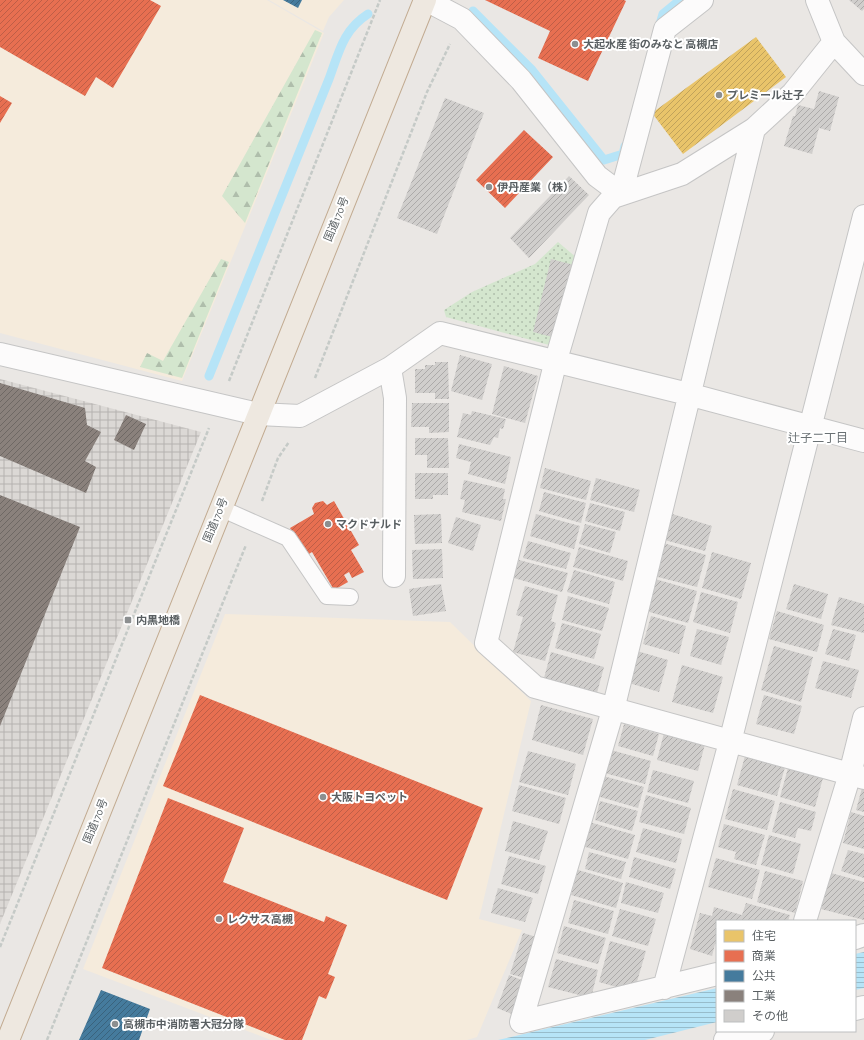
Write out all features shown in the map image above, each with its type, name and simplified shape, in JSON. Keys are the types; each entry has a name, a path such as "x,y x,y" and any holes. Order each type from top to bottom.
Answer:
{"highway":[{"name":"国道170号","path":"8,1040 220,508 426,0"}],"street":[{"path":"426,0 462,19 522,80 597,176 621,194"},
{"path":"621,194 665,29 702,0"},
{"path":"817,0 834,42 864,74"},
{"path":"834,42 793,93 754,129 682,174 613,197 599,213 556,360 486,643 535,687 613,710 857,776"},
{"path":"716,974 521,1022 613,710 688,394 754,129"},
{"path":"664,988 730,742 864,216"},
{"path":"0,354 258,414 300,416 390,368 440,332 556,360 864,440"},
{"path":"390,368 395,398 394,576"},
{"path":"805,920 857,776 864,718"},
{"path":"725,1040 759,1032"}],"lane":[{"path":"220,508 288,538 327,596 350,597"}],"path":[{"path":"228,383 380,0"},
{"path":"47,1040 254,523 278,458 288,445 427,92 462,19"},
{"path":"0,947 209,430 208,424"}],"shaded area":[{"path":"0,0 267,0 324,33 182,381 0,333"},
{"path":"269,0 344,0 329,17 323,31"},
{"path":"0,379 201,432 0,924"},
{"path":"225,614 450,622 531,701 479,919 522,930 477,1037 467,1040 271,1040 83,969"}],"green space":[{"path":"315,30 322,33 245,223 222,196"},
{"path":"558,242 577,258 549,345 446,317 444,310 472,292 535,264"},
{"path":"221,259 229,262 182,378 140,367 147,353 163,361"}],"water":[{"path":"864,952 864,988 856,990 856,954"},
{"path":"716,988 716,1022 645,1040 498,1040"}],"building: 住宅":[{"name":"プレミール辻子","path":"756,37 786,77 683,154 652,113"}],"building: 商業":[{"path":"0,0 150,0 161,6 113,88 96,77 85,96 0,47"},
{"name":"大起水産 街のみなと 高槻店","path":"485,0 626,1 588,81 538,58 550,31"},
{"path":"0,96 12,103 0,123"},
{"path":"524,130 553,157 505,208 476,180"},
{"path":"323,501 327,505 334,501 359,545 351,550 364,572 352,578 349,572 344,575 348,582 334,590 312,552 306,556 290,528 314,514 312,508 315,503"},
{"name":"大阪トヨペット","path":"200,695 483,808 447,900 163,786"},
{"name":"レクサス高槻","path":"168,798 244,828 223,882 324,922 326,916 347,925 328,974 335,977 326,999 319,996 302,1040 285,1040 102,968"}],"building: 公共":[{"path":"283,0 302,0 298,8"},
{"name":"高槻市中消防署大冠分隊","path":"101,990 150,1009 139,1040 79,1040"}],"building: 工業":[{"path":"0,383 85,408 87,425 101,432 85,461 96,467 86,493 0,456"},
{"path":"126,415 146,424 134,450 114,440"},
{"path":"0,495 80,527 0,726"}],"building: その他":[{"path":"849,0 864,0 864,9 862,11"},
{"path":"819,91 839,97 830,131 819,128 812,154 784,146 798,105 814,109"},
{"path":"445,98 484,113 437,234 397,218"},
{"path":"569,176 589,195 529,258 510,238"},
{"path":"551,259 574,265 556,338 533,332"},
{"path":"460,355 492,364 482,400 451,391"},
{"path":"435,362 448,362 449,399 435,399 435,393 415,393 415,369 425,369 425,365 435,365"},
{"path":"504,366 538,376 525,423 492,414"},
{"path":"412,403 449,403 449,432 429,433 429,427 411,427"},
{"path":"472,411 506,419 503,429 500,428 498,438 494,437 490,445 457,437 463,413 471,415"},
{"path":"415,438 448,438 449,468 427,468 427,455 415,455"},
{"path":"459,444 511,457 505,484 468,474 471,462 456,458"},
{"path":"545,468 591,481 586,500 540,488"},
{"path":"415,473 448,473 448,495 433,495 433,499 415,499"},
{"path":"596,478 640,490 634,512 590,500"},
{"path":"464,480 505,489 503,499 506,499 501,521 462,512 465,500 460,499"},
{"path":"544,492 586,503 581,523 539,511"},
{"path":"590,503 625,512 620,531 585,521"},
{"path":"669,513 712,526 705,551 661,539"},
{"path":"441,514 442,543 415,544 414,515"},
{"path":"536,514 580,526 574,549 530,536"},
{"path":"456,517 481,525 473,551 448,543"},
{"path":"585,524 616,532 610,553 579,544"},
{"path":"528,541 571,553 566,569 523,558"},
{"path":"663,543 706,555 697,587 654,576"},
{"path":"579,547 628,561 623,581 573,567"},
{"path":"442,549 443,578 413,579 412,550"},
{"path":"712,552 751,563 741,599 702,588"},
{"path":"519,560 568,573 562,592 514,578"},
{"path":"574,570 615,582 609,604 567,592"},
{"path":"655,579 697,591 688,623 646,611"},
{"path":"441,584 446,611 413,616 409,589"},
{"path":"794,584 828,594 821,619 786,609"},
{"path":"525,586 558,595 551,621 556,623 545,661 513,652 523,617 516,615"},
{"path":"701,592 738,602 730,633 693,622"},
{"path":"568,596 609,608 602,631 562,620"},
{"path":"839,597 864,604 864,633 831,625"},
{"path":"777,611 824,625 817,652 769,639"},
{"path":"651,616 686,626 679,654 643,644"},
{"path":"562,623 601,634 594,659 555,648"},
{"path":"697,629 729,637 721,665 690,656"},
{"path":"833,629 856,635 849,661 825,654"},
{"path":"774,646 813,657 801,702 761,690"},
{"path":"637,651 668,660 659,692 629,683"},
{"path":"551,652 604,667 597,693 544,678"},
{"path":"823,661 859,670 851,698 815,688"},
{"path":"682,665 723,677 713,713 672,702"},
{"path":"764,695 802,706 794,734 756,724"},
{"path":"541,705 593,719 583,755 532,740"},
{"path":"624,724 659,734 653,756 618,746"},
{"path":"664,733 705,744 698,771 657,760"},
{"path":"607,749 651,761 645,784 601,772"},
{"path":"528,751 576,764 568,795 519,782"},
{"path":"745,756 785,767 777,796 737,785"},
{"path":"788,768 823,778 815,807 780,797"},
{"path":"653,770 694,781 688,803 647,792"},
{"path":"603,776 644,787 638,808 597,796"},
{"path":"519,785 566,798 559,824 512,811"},
{"path":"862,788 864,788 864,812 856,810"},
{"path":"733,789 775,801 767,830 725,819"},
{"path":"646,795 691,808 684,834 639,822"},
{"path":"600,801 638,811 632,831 595,820"},
{"path":"780,802 816,812 811,831 798,828 795,838 772,832"},
{"path":"851,812 864,816 864,849 843,843"},
{"path":"513,821 548,831 539,860 505,851"},
{"path":"589,822 635,835 628,859 582,846"},
{"path":"724,824 765,835 756,865 734,859 736,852 718,847"},
{"path":"643,828 682,839 676,863 636,852"},
{"path":"769,835 801,844 793,874 761,865"},
{"path":"848,850 864,854 864,878 841,871"},
{"path":"589,852 626,862 621,879 585,869"},
{"path":"509,856 546,866 538,894 501,884"},
{"path":"634,857 676,869 670,889 629,877"},
{"path":"716,858 760,870 752,899 708,887"},
{"path":"578,870 623,883 616,908 571,895"},
{"path":"765,871 803,881 795,913 757,902"},
{"path":"831,873 864,882 864,920 821,909"},
{"path":"626,882 664,893 658,913 621,903"},
{"path":"498,888 533,898 525,922 491,913"},
{"path":"574,900 614,911 608,934 568,923"},
{"path":"746,903 790,915 788,920 716,920 716,944 712,956 690,949 700,913 712,916 714,907 742,915"},
{"path":"620,909 656,919 648,946 612,936"},
{"path":"564,926 606,938 598,964 557,953"},
{"path":"523,933 540,938 528,979 510,974"},
{"path":"610,941 646,951 634,992 599,982"},
{"path":"556,959 598,970 591,998 548,987"},
{"path":"509,975 527,982 516,1000 512,1014 497,1008"}],"waterway":[{"path":"659,28 663,14 680,0"},
{"path":"473,11 532,70 604,160 623,154 625,146"},
{"path":"209,376 339,51 347,34 368,14"}],"place":[{"name":"大起水産 街のみなと 高槻店","path":"575,44"},
{"name":"プレミール辻子","path":"719,95"},
{"name":"伊丹産業（株）","path":"489,187"},
{"name":"マクドナルド","path":"328,524"},
{"name":"内黒地橋","path":"128,620"},
{"name":"大阪トヨペット","path":"323,797"},
{"name":"レクサス高槻","path":"219,919"},
{"name":"高槻市中消防署大冠分隊","path":"115,1024"}],"district":[{"name":"辻子二丁目","path":"818,438"}]}
